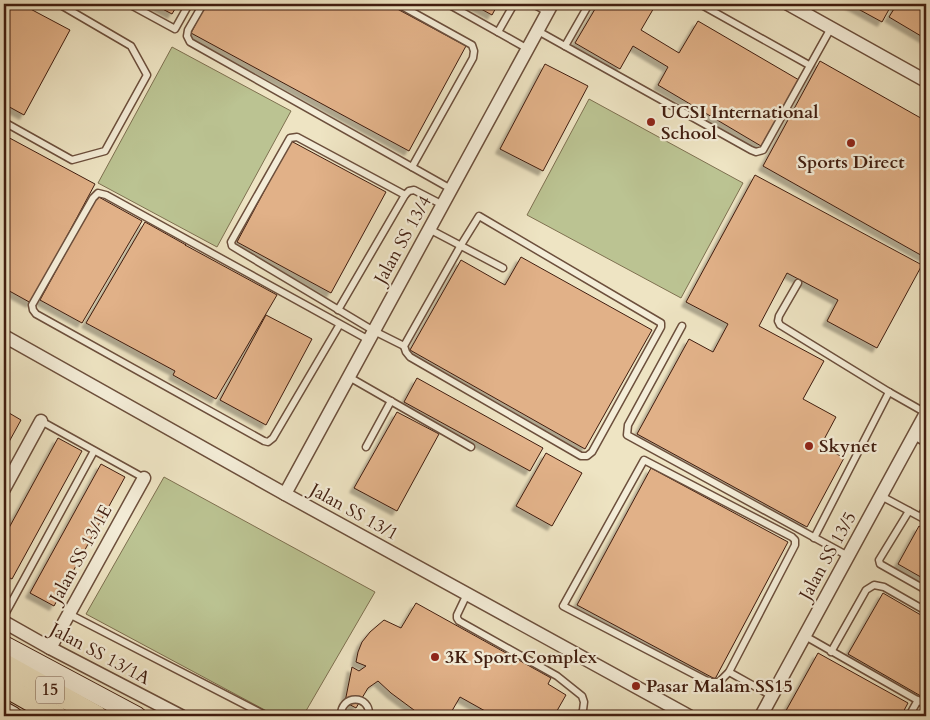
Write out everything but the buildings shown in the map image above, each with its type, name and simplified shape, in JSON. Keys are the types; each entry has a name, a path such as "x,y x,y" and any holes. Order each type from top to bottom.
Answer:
{"main road":[{"path":"4,645 137,716"},
{"name":"15","path":"4,664 97,716"},
{"name":"15","path":"4,686 57,716"},
{"path":"4,711 13,716"}],"street":[{"path":"792,5 926,81"},
{"name":"Jalan SS 13/4","path":"285,494 550,8"},
{"name":"Jalan SS 13/1","path":"4,336 285,494 689,716"},
{"name":"Jalan SS 13/5","path":"761,716 926,413"},
{"path":"4,489 41,421"},
{"name":"Jalan SS 13/1E","path":"50,648 144,478"},
{"name":"Jalan SS 13/1A","path":"4,622 181,716"}],"lane":[{"path":"4,122 72,160 105,152 147,75 131,46 59,4"},
{"path":"129,4 175,29 189,4"},
{"path":"202,4 188,30 187,36 190,42 452,189"},
{"path":"398,4 472,45 474,51 473,58 412,167"},
{"path":"448,4 528,49"},
{"path":"498,32 514,4"},
{"path":"533,4 550,8"},
{"path":"565,46 589,4"},
{"path":"700,4 809,65"},
{"path":"538,31 756,152 763,150 831,28"},
{"path":"371,335 338,310 232,246 230,242 290,138 294,136 405,195"},
{"path":"338,310 405,195 409,191 414,190 442,205"},
{"path":"340,324 273,438 268,442 36,314 32,305 93,198 98,193 340,324 404,346"},
{"path":"480,216 659,321 661,324 592,452 587,456 581,456 410,357 406,352 404,346 461,245 480,216"},
{"path":"429,229 503,268"},
{"path":"798,283 779,316 778,321 780,325 926,413"},
{"path":"682,326 628,425 627,435 848,556"},
{"path":"348,377 471,446"},
{"path":"814,538 889,392"},
{"path":"366,446 391,401"},
{"path":"41,421 144,478"},
{"path":"914,436 926,443"},
{"path":"4,616 94,451"},
{"path":"644,460 795,540 795,545 729,672 719,682 709,682 563,606 644,460"},
{"path":"881,496 924,519 926,506"},
{"path":"909,511 879,560 880,564 926,590"},
{"path":"831,652 866,590 874,585 884,587 926,611"},
{"path":"467,594 457,614 459,621 556,676 582,696 584,702 581,716"},
{"path":"69,614 267,716"},
{"path":"805,636 926,705"},
{"path":"729,672 772,696"},
{"path":"338,716 344,704 358,699 366,704 369,716"},
{"path":"909,716 918,700"},
{"path":"341,716 342,708"}],"green space":[{"path":"172,47 291,111 217,247 98,183"},
{"path":"589,99 743,183 681,298 527,215"},
{"path":"164,477 375,592 303,716 276,716 86,614"}],"place":[{"name":"UCSI International School","path":"651,122"},
{"name":"Sports Direct","path":"851,143"},
{"name":"Skynet","path":"809,446"},
{"name":"3K Sport Complex","path":"435,657"},
{"name":"Pasar Malam SS15","path":"636,686"}]}
